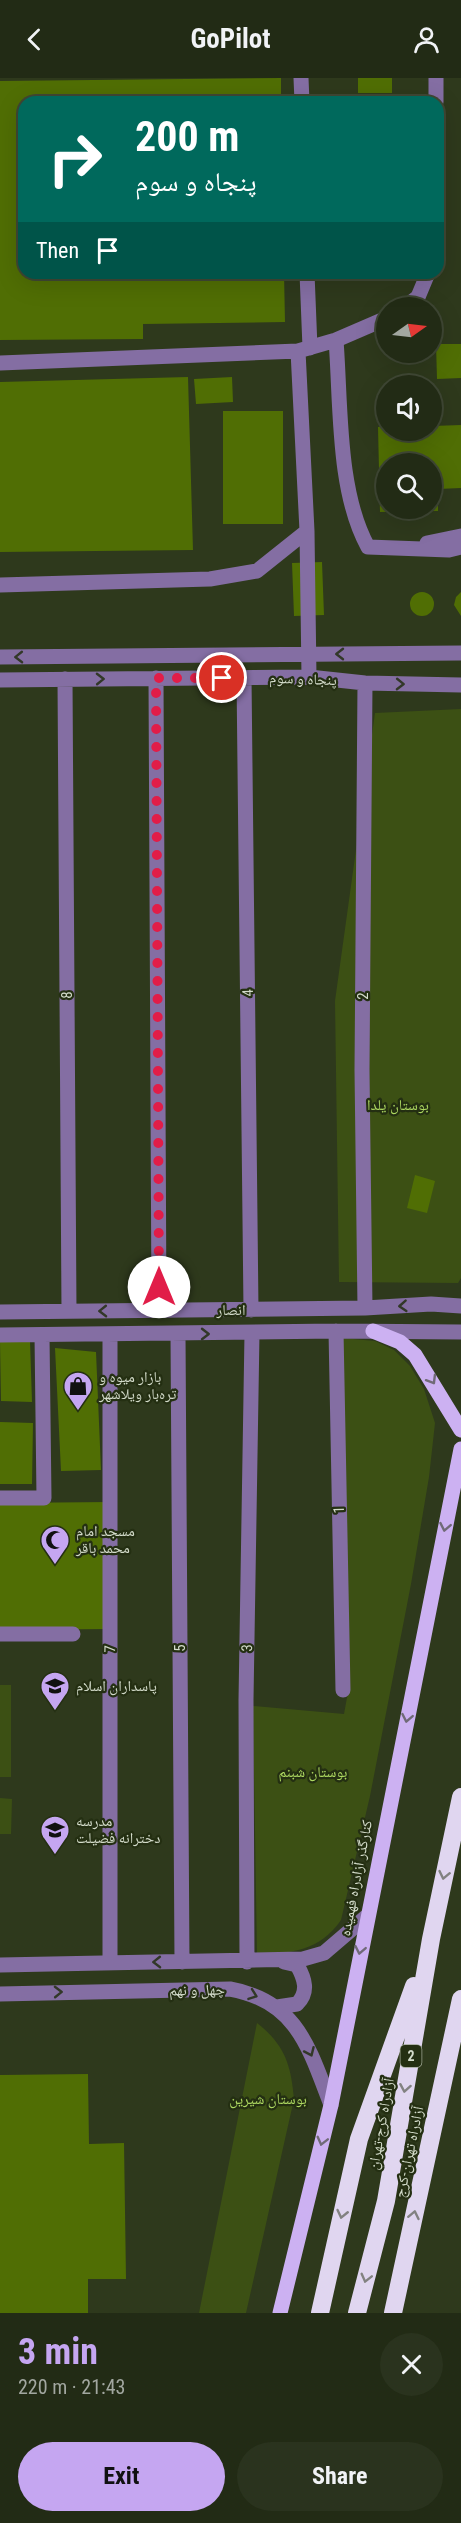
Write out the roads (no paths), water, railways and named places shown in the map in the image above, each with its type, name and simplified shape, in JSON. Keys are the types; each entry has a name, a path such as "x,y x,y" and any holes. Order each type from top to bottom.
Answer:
{"highway":[{"name":"آزادراه کرج-تهران","path":"357,2313 386,2201 431,1939 461,1797"},
{"path":"320,2313 359,2139 431,1939"},
{"name":"آزادراه تهران-کرج","path":"393,2313 461,1999"}],"main road":[{"path":"373,1331 400,1342 415,1354 461,1430"},
{"name":"کنارگذر آزادراه فهمیده","path":"280,2313 331,2105 366,1917 461,1449"}],"street":[{"path":"301,78 302,96"},
{"path":"436,78 436,96"},
{"path":"307,279 304,350 309,677"},
{"path":"418,297 426,279"},
{"path":"0,363 304,350 336,340 376,323"},
{"path":"336,340 346,488 358,529 368,548 449,550 461,547"},
{"path":"0,585 210,579 257,571 307,531"},
{"path":"401,549 461,536"},
{"name":"پنجاه و سوم","path":"0,657 461,653"},
{"name":"4","path":"244,677 251,1310"},
{"name":"پنجاه و سوم","path":"0,680 309,677 365,683 461,685"},
{"path":"156,678 159,1310"},
{"name":"8","path":"65,679 69,1311"},
{"name":"2","path":"365,683 362,1070 365,1308"},
{"name":"انصار","path":"0,1312 365,1308 430,1304 461,1306"},
{"name":"انصار","path":"0,1335 336,1331 461,1332"},
{"name":"1","path":"336,1331 343,1690"},
{"name":"3","path":"247,1962 246,1700 252,1333"},
{"name":"7","path":"110,1334 110,1963"},
{"name":"5","path":"178,1334 183,1962"},
{"path":"0,1498 44,1498 42,1335"},
{"path":"0,1634 73,1634"},
{"name":"چهل و نهم","path":"0,1965 247,1962 303,1959 324,1953 366,1917"},
{"path":"277,2007 297,2004 306,1991 305,1982 297,1965 278,1960"},
{"name":"چهل و نهم","path":"0,1994 230,1989 246,1992 277,2007 290,2018 309,2047 331,2105"}],"place":[{"name":"بازار میوه و تره‌بار ویلاشهر","path":"78,1412"},
{"name":"مسجد امام محمد باقر","path":"55,1566"},
{"name":"پاسداران اسلام","path":"55,1712"},
{"name":"مدرسه دخترانه فضیلت","path":"55,1856"}],"park label":[{"name":"بوستان یلدا","path":"398,1105"},
{"name":"بوستان شبنم","path":"313,1772"},
{"name":"بوستان شیرین","path":"268,2099"}]}
